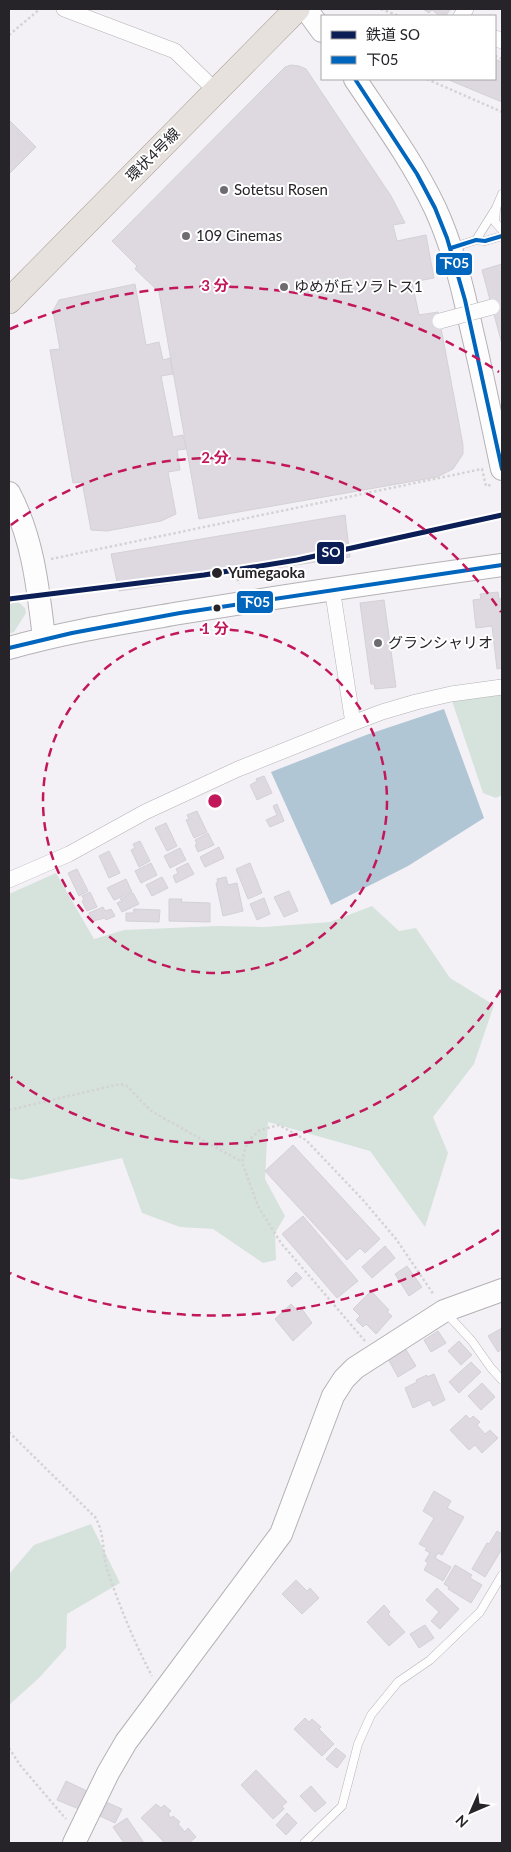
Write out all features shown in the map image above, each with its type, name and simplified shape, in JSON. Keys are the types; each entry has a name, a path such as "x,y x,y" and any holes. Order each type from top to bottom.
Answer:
{"main road":[{"name":"環状4号線","path":"9,301 297,9"}],"street":[{"path":"64,9 175,51 216,91"},
{"path":"306,9 321,30"},
{"path":"356,80 402,148 421,181 435,208 451,248 461,281 497,477"},
{"path":"440,321 492,307"},
{"path":"9,493 25,530 35,566 44,638"},
{"path":"9,648 44,638 332,588 502,565"},
{"path":"332,588 354,723"},
{"path":"9,880 69,854 145,812 229,773 382,712 451,694 502,687"},
{"path":"76,1838 116,1759 162,1694 276,1544 288,1519 333,1396 344,1379 355,1368 444,1311 502,1290"}],"lane":[{"path":"476,240 496,208 502,194"},
{"path":"496,208 495,222 502,230"},
{"path":"451,248 476,240 485,241 502,236"},
{"path":"444,1311 472,1341 502,1380"},
{"path":"304,1843 342,1806 358,1744 371,1715 398,1682 430,1660 480,1612 502,1576"}],"path":[{"path":"9,35 40,9"},
{"path":"381,9 396,15"},
{"path":"429,80 502,112"},
{"path":"45,560 482,469 486,486 497,477"},
{"path":"9,1110 120,1084 127,1086 151,1110 242,1162"},
{"path":"376,1354 281,1243 258,1206 242,1162 249,1140 260,1130 278,1125 306,1140 396,1239 444,1311"},
{"path":"9,1432 66,1487 98,1522 110,1576 138,1648 162,1694"},
{"path":"9,1748 76,1838"}],"shaded area":[{"path":"18,602 25,608 26,613 14,632 9,634 9,604"},
{"path":"502,693 502,795 496,798 483,793 452,701"},
{"path":"56,873 94,939 124,930 218,926 265,927 330,922 372,906 399,931 416,928 450,978 494,1005 474,1064 433,1117 448,1153 425,1227 370,1151 268,1122 265,1179 285,1216 275,1233 276,1260 263,1263 213,1229 180,1227 142,1213 122,1158 22,1180 9,1178 9,894"},
{"path":"91,1524 120,1583 67,1614 66,1648 39,1678 9,1705 9,1574 34,1545"}],"water":[{"path":"444,709 484,818 408,866 331,905 271,772 366,735"}],"building":[{"path":"423,9 451,9 446,15 439,15 432,10 429,13"},
{"path":"496,59 502,62 502,102 449,80 496,80"},
{"name":"ゆめが丘ソラトス1","path":"291,65 306,69 391,196 405,223 393,225 397,241 426,235 434,278 412,282 419,315 438,312 463,445 463,454 453,469 437,477 199,519 159,292 135,269 137,266 112,241 285,67"},
{"path":"9,120 36,147 9,174"},
{"path":"502,264 502,344 482,270"},
{"path":"135,284 146,345 159,342 163,360 170,358 173,374 161,376 173,437 183,435 186,449 177,450 180,470 168,472 176,514 161,521 107,531 91,530 82,482 73,483 50,350 60,349 53,311 59,300"},
{"path":"345,515 350,557 119,591 111,554"},
{"path":"498,592 499,599 502,598 502,668 497,669 492,626 476,628 473,600 481,599 480,594"},
{"name":"グランシャリオ","path":"384,600 396,687 375,689 374,684 371,684 360,603"},
{"path":"264,776 272,793 257,800 250,785 257,781 256,779"},
{"path":"277,804 284,821 270,827 266,820 277,815 273,806"},
{"path":"197,811 207,832 194,838 186,820 189,819 187,815"},
{"path":"166,823 177,846 167,851 155,828"},
{"path":"208,833 214,845 198,852 195,840"},
{"path":"140,841 150,861 139,867 131,850 135,848 133,844"},
{"path":"219,847 224,858 205,867 200,857"},
{"path":"180,848 186,860 170,868 164,856"},
{"path":"109,851 120,873 109,878 99,856"},
{"path":"151,863 157,875 141,883 135,871"},
{"path":"188,863 194,874 176,883 173,876 178,873 176,869"},
{"path":"250,863 262,893 248,899 236,869"},
{"path":"77,869 88,891 79,896 68,873"},
{"path":"162,877 168,888 152,896 146,885"},
{"path":"226,877 228,885 237,883 243,911 223,916 216,883 218,883 217,879"},
{"path":"126,879 132,892 114,900 107,888"},
{"path":"289,891 298,911 284,917 274,897"},
{"path":"90,892 97,907 87,911 82,901 84,900 82,896"},
{"path":"133,893 139,904 122,912 117,903 122,901 120,899"},
{"path":"264,898 270,914 257,920 250,904"},
{"path":"169,899 182,899 181,902 210,903 210,922 169,921"},
{"path":"103,907 105,911 111,909 115,916 106,920 105,918 93,921 89,913"},
{"path":"134,909 160,910 159,922 126,921 126,913 133,913"},
{"path":"293,1145 380,1239 365,1253 360,1248 347,1260 265,1171"},
{"path":"303,1216 358,1281 337,1298 282,1234"},
{"path":"385,1246 395,1258 372,1278 362,1267"},
{"path":"407,1266 422,1287 409,1296 395,1274"},
{"path":"296,1272 302,1278 292,1287 287,1281"},
{"path":"371,1291 389,1310 387,1312 392,1316 376,1334 366,1324 363,1327 356,1320 360,1316 353,1309"},
{"path":"291,1304 299,1312 302,1309 312,1323 293,1341 275,1319"},
{"path":"502,1328 502,1349 498,1352 488,1336"},
{"path":"438,1331 446,1343 431,1352 424,1340"},
{"path":"459,1341 472,1355 461,1365 448,1351"},
{"path":"405,1348 416,1366 398,1377 388,1359"},
{"path":"471,1362 481,1372 459,1393 449,1382"},
{"path":"434,1374 445,1400 433,1406 430,1400 413,1408 405,1388 417,1382 416,1380"},
{"path":"482,1383 495,1397 481,1410 468,1396"},
{"path":"466,1415 470,1419 473,1416 480,1422 477,1425 485,1434 490,1430 498,1438 482,1453 475,1445 469,1450 450,1430"},
{"path":"434,1491 451,1501 447,1508 464,1517 442,1555 438,1553 435,1558 451,1567 443,1581 424,1570 428,1563 425,1561 430,1553 425,1550 427,1548 419,1544 434,1518 423,1511"},
{"path":"497,1531 502,1534 502,1549 485,1577 472,1569 487,1543 489,1544"},
{"path":"455,1565 472,1575 470,1578 482,1585 471,1603 448,1589 449,1587 444,1584"},
{"path":"296,1580 307,1591 310,1588 319,1598 302,1614 282,1594"},
{"path":"437,1588 459,1609 440,1629 431,1621 439,1612 426,1600"},
{"path":"384,1605 390,1612 388,1614 405,1632 389,1646 367,1622"},
{"path":"425,1625 434,1638 419,1648 410,1634"},
{"path":"305,1718 309,1722 312,1719 321,1727 319,1729 334,1744 322,1756 294,1729"},
{"path":"336,1748 346,1756 337,1768 326,1759"},
{"path":"256,1770 287,1802 282,1806 284,1809 273,1819 241,1785"},
{"path":"66,1781 87,1791 79,1809 57,1800"},
{"path":"311,1786 326,1803 315,1812 300,1796"},
{"path":"106,1802 122,1809 115,1823 100,1816"},
{"path":"156,1804 161,1808 164,1805 171,1811 168,1814 171,1818 173,1816 180,1822 178,1824 185,1832 188,1828 196,1837 189,1843 165,1843 141,1818"},
{"path":"287,1813 297,1823 286,1835 276,1825"},
{"path":"127,1818 144,1843 124,1843 113,1827"}],"rail line":[{"name":"SO","path":"9,599 204,575 297,560 502,515"}],"transit line":[{"name":"下05","path":"356,80 417,174 435,208 447,238 465,300 502,469"},
{"name":"下05","path":"451,248 476,240 485,241 502,236"},
{"name":"下05","path":"9,648 72,633 180,613 502,565"}],"place":[{"name":"Sotetsu Rosen","path":"224,190"},
{"name":"109 Cinemas","path":"186,236"},
{"name":"ゆめが丘ソラトス1","path":"284,287"},
{"name":"Yumegaoka","path":"217,573"},
{"name":"グランシャリオ","path":"378,643"}]}
